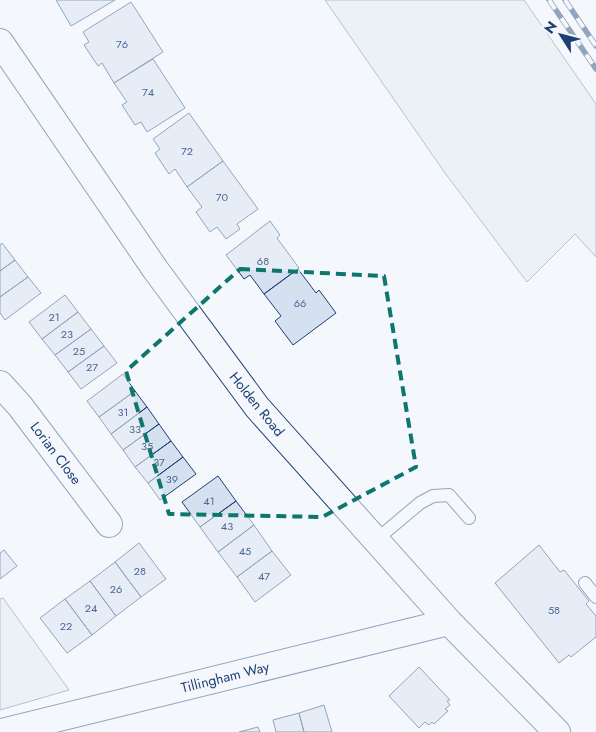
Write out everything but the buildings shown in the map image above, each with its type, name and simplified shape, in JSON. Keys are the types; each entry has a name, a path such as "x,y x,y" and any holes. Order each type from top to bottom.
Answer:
{"street":[{"name":"Holden Road","path":"0,42 156,269 257,408 450,622 557,732"},
{"name":"Lorian Close","path":"0,384 20,406 109,524"},
{"name":"Tillingham Way","path":"13,729 450,622"}],"lane":[{"path":"376,540 420,503 432,496 448,495 469,518"},
{"path":"585,583 596,597"}],"highlighted area":[{"path":"240,269 384,276 416,467 322,517 169,514 126,371"}],"shaded area":[{"path":"325,0 524,0 596,104 596,257 575,234 527,282 445,173"},
{"path":"3,598 69,690 0,710 0,599"}],"railway":[{"path":"549,0 596,69"},
{"path":"565,0 596,46"}]}
